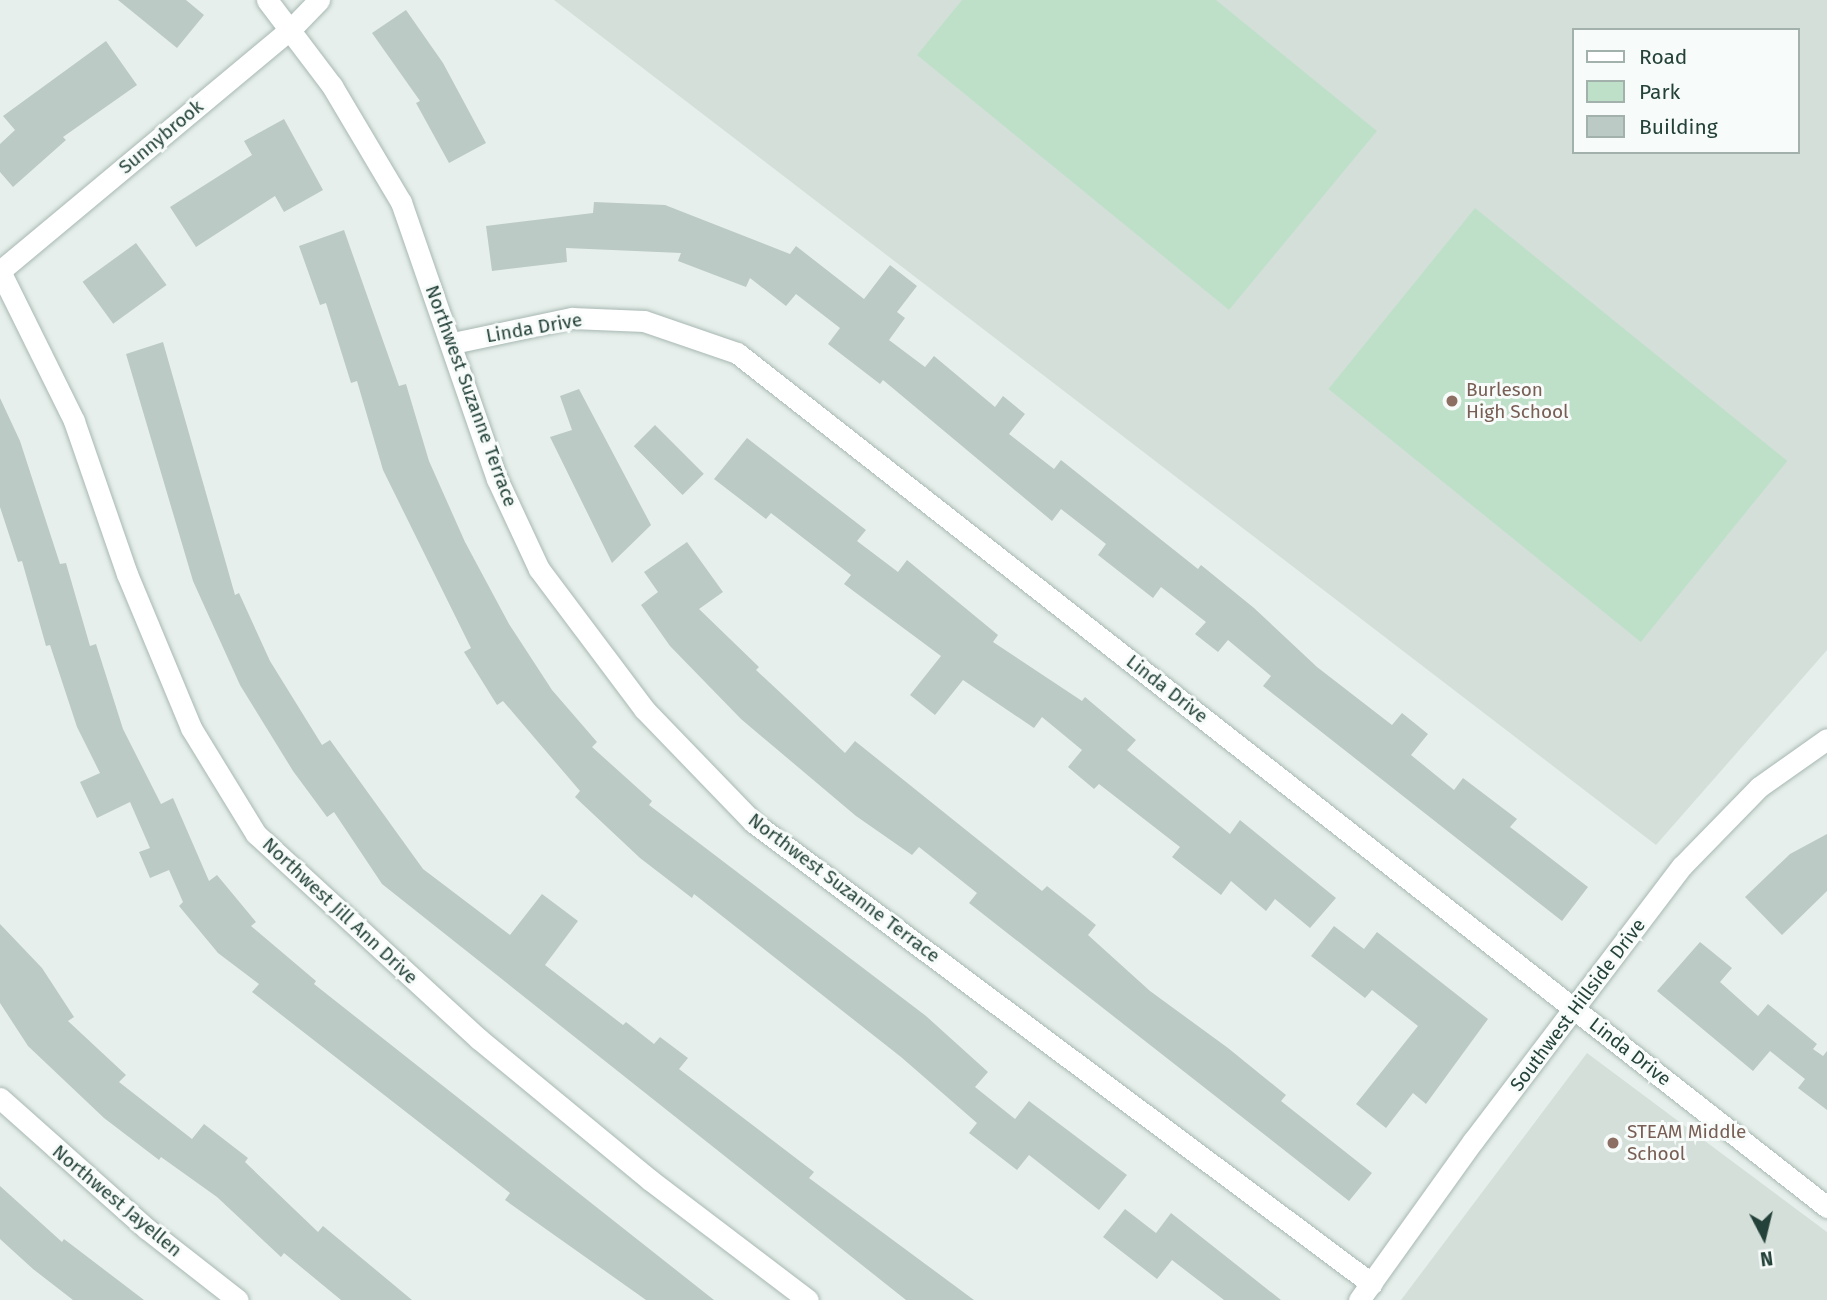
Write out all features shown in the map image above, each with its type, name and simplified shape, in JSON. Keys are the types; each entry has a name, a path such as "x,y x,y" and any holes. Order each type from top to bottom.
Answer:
{"street":[{"name":"Northwest Suzanne Terrace","path":"267,0 292,28 332,86 401,202 453,343 497,479 539,569 644,709 753,822 1366,1292"},
{"name":"Sunnybrook","path":"0,271 292,28 319,0"},
{"name":"Northwest Jill Ann Drive","path":"0,271 74,421 127,574 191,728 257,834 479,1039 650,1180 808,1300"},
{"name":"Linda Drive","path":"453,343 572,318 644,321 737,353 1827,1207"},
{"name":"Southwest Hillside Drive","path":"1366,1292 1473,1141 1576,1009 1682,866 1759,787 1827,739"},
{"name":"Northwest Jayellen","path":"0,1098 136,1220 237,1300"}],"shaded area":[{"name":"Burleson High School","path":"554,0 1827,0 1827,650 1656,845"},
{"name":"STEAM Middle School","path":"1587,1053 1827,1232 1827,1300 1401,1300"}],"green space":[{"path":"962,0 1216,0 1377,131 1229,310 917,55"},
{"path":"1475,208 1787,461 1641,642 1328,389"}],"building":[{"path":"118,0 186,0 204,15 177,48"},
{"path":"406,10 443,63 486,143 449,163 416,103 420,101 372,33"},
{"path":"106,41 137,85 63,137 66,140 13,187 0,172 0,144 15,130 3,116"},
{"path":"284,119 323,190 284,212 275,196 196,247 170,207 252,155 244,141"},
{"path":"594,202 665,205 790,254 796,246 864,299 890,265 917,286 897,312 905,318 889,340 925,367 934,356 995,407 1003,396 1025,414 1009,434 1054,469 1061,460 1198,569 1201,565 1254,608 1317,667 1392,725 1402,713 1428,734 1411,755 1454,790 1463,778 1517,819 1510,827 1588,887 1562,921 1263,686 1271,676 1228,640 1218,652 1195,634 1206,622 1161,587 1153,598 1098,555 1106,544 1061,509 1052,521 883,380 880,384 828,344 840,328 796,294 786,306 750,278 746,287 678,261 681,253 566,248 567,262 492,271 486,226 593,213"},
{"path":"344,230 399,386 406,384 429,461 465,542 509,624 552,690 597,742 592,747 652,801 649,805 926,1016 988,1072 975,1087 1015,1119 1029,1101 1127,1175 1099,1210 1029,1155 1017,1170 969,1133 977,1123 901,1057 694,894 692,898 640,858 575,797 580,791 503,701 497,705 464,652 471,648 383,470 357,381 351,383 326,303 320,305 299,246"},
{"path":"136,243 167,285 113,324 83,282"},
{"path":"163,342 235,595 239,593 270,661 322,745 330,740 423,869 510,935 542,894 578,921 545,965 623,1025 626,1022 654,1044 660,1037 688,1058 679,1069 814,1172 809,1178 974,1300 906,1300 382,884 334,812 327,817 293,771 240,685 193,581 126,354"},
{"path":"579,389 651,525 612,563 550,437 572,430 560,396"},
{"path":"0,398 20,441 60,564 66,563 90,646 96,644 123,729 161,804 173,798 209,881 217,875 256,922 251,926 316,981 314,984 714,1300 646,1300 505,1200 510,1193 252,992 259,984 218,953 179,906 183,902 169,870 150,878 139,852 150,848 130,802 97,818 80,782 100,773 77,727 50,645 46,646 22,561 18,562 0,507"},
{"path":"655,425 704,474 683,495 634,446"},
{"path":"747,438 866,530 857,541 898,572 907,560 998,635 993,642 1082,701 1085,697 1136,740 1127,750 1230,834 1240,820 1336,898 1310,928 1275,899 1266,911 1231,881 1221,895 1172,857 1180,847 1099,784 1094,789 1068,767 1082,750 1042,717 1034,728 963,680 935,715 910,695 941,656 844,584 851,575 771,513 766,519 714,479"},
{"path":"687,542 723,592 699,609 759,667 756,670 845,753 855,741 1042,891 1047,886 1096,925 1088,935 1150,991 1228,1048 1286,1095 1281,1101 1372,1173 1349,1201 969,903 977,893 919,847 912,855 856,816 741,719 670,646 641,605 658,592 644,572"},
{"path":"1827,834 1827,891 1782,935 1745,897 1790,854"},
{"path":"0,924 42,968 74,1017 68,1021 126,1075 119,1082 192,1139 204,1124 248,1158 245,1162 318,1232 323,1226 412,1300 341,1300 284,1253 281,1257 217,1197 161,1157 159,1160 104,1118 28,1046 0,1003"},
{"path":"1334,926 1364,949 1377,932 1488,1019 1426,1104 1413,1093 1386,1128 1356,1104 1418,1026 1372,990 1365,998 1311,956"},
{"path":"1700,942 1732,968 1720,982 1758,1016 1768,1004 1817,1044 1813,1049 1823,1056 1827,1051 1827,1110 1798,1088 1805,1079 1770,1051 1753,1071 1657,991"},
{"path":"0,1186 62,1242 64,1239 144,1300 73,1300 33,1269 0,1239"},
{"path":"1125,1209 1156,1233 1171,1213 1281,1300 1224,1300 1172,1260 1157,1279 1103,1237"}],"place":[{"name":"Burleson High School","path":"1452,401"},
{"name":"STEAM Middle School","path":"1613,1143"}]}
